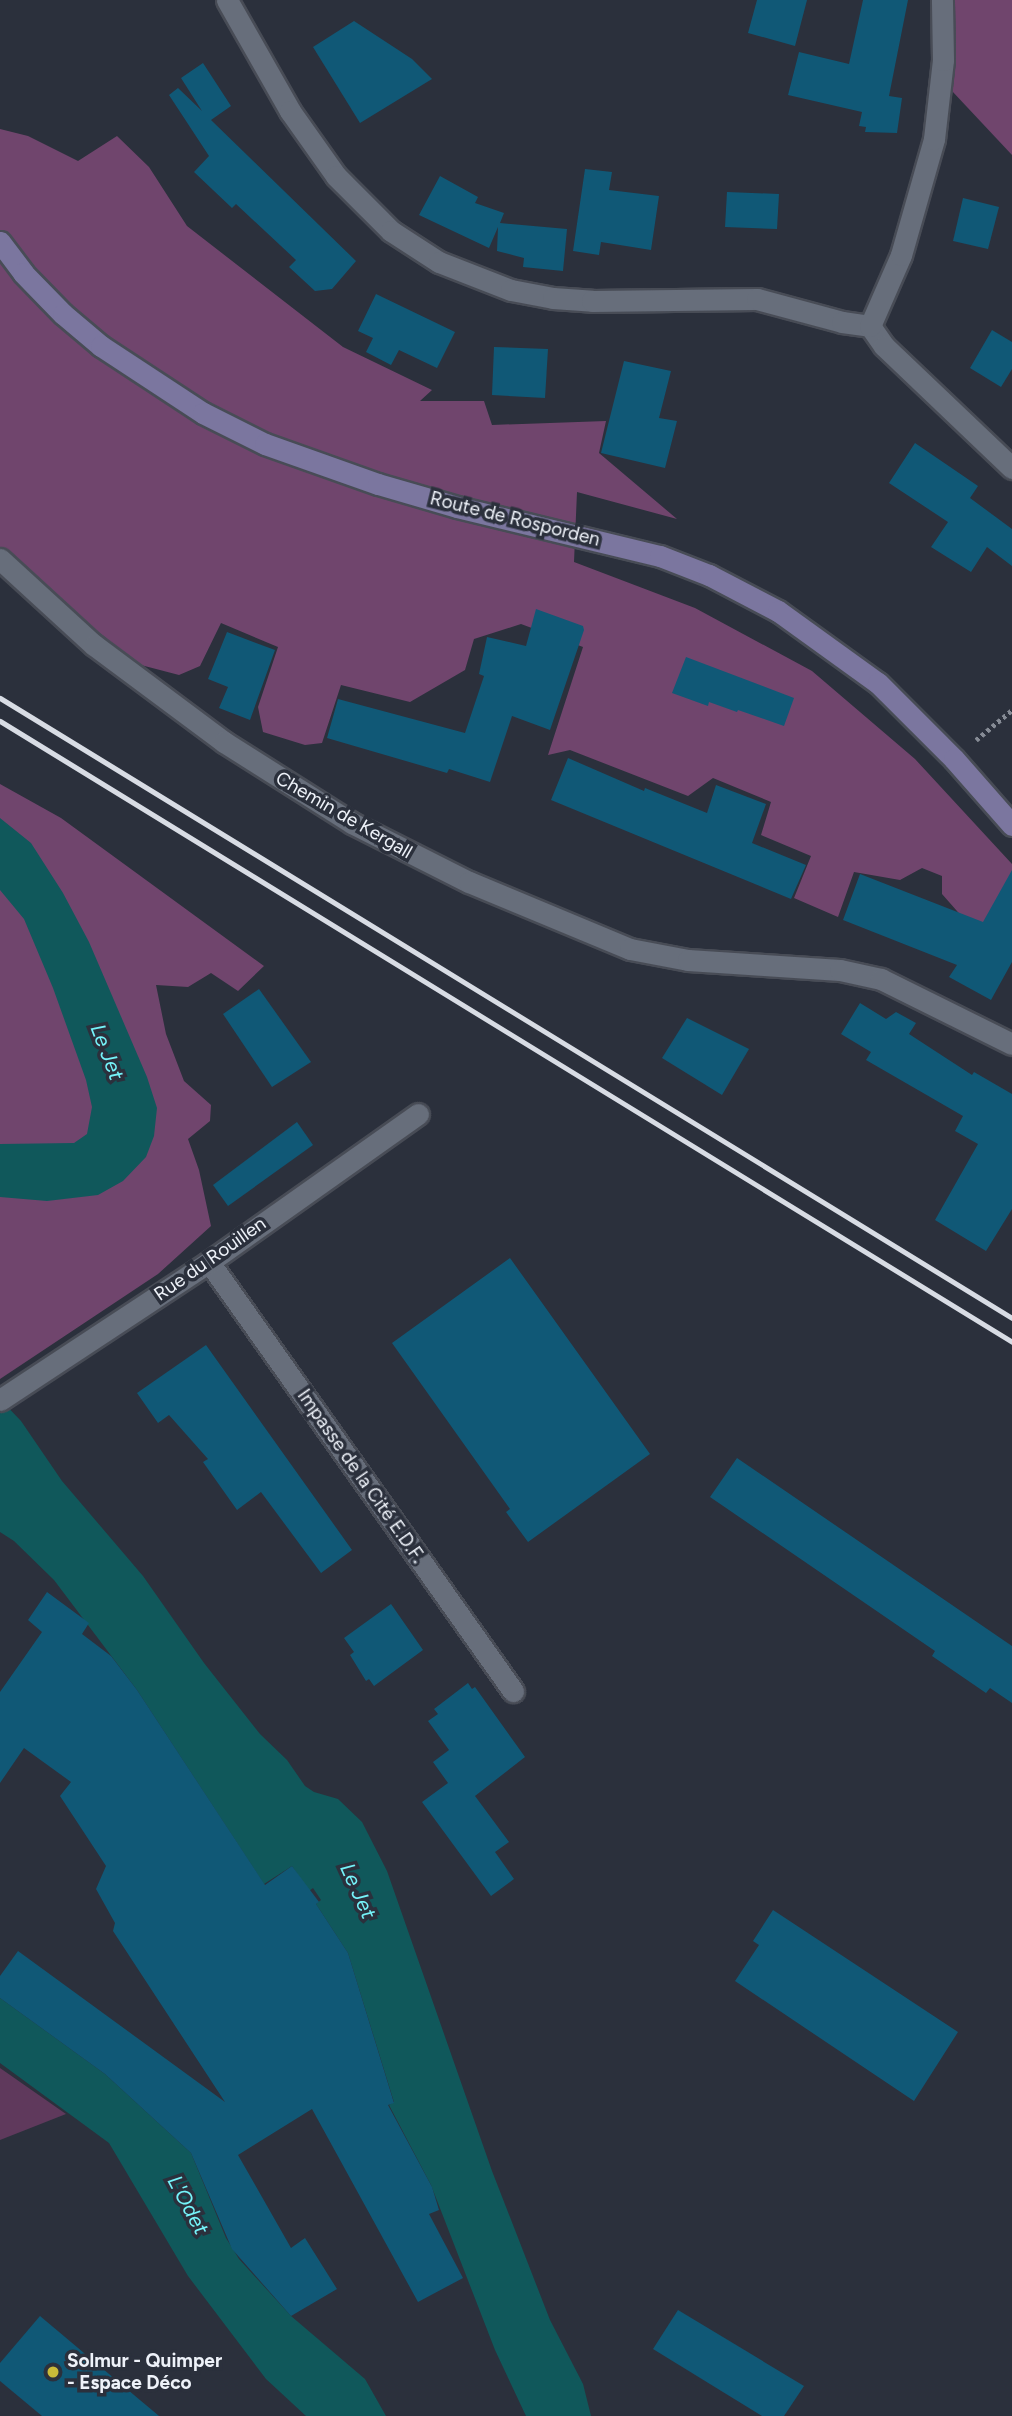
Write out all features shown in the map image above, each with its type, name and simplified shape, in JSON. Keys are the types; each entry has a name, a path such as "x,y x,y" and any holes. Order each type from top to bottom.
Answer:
{"main road":[{"name":"Route de Rosporden","path":"0,242 55,306 101,346 203,414 264,444 378,484 525,524 608,541 709,575 778,611 860,668 954,759 1012,825"}],"street":[{"path":"227,0 290,111 336,176 391,231 439,262 510,290 553,298 592,301 757,299 842,322 870,326 884,346 1012,468"},
{"path":"870,326 901,254 934,139 941,90 942,0"},
{"name":"Chemin de Kergall","path":"0,559 94,645 167,701 303,794 352,824 469,882 630,948 688,960 840,970 881,979 1012,1044"},
{"name":"Rue du Rouillen","path":"0,1401 209,1262 418,1114"},
{"name":"Impasse de la Cité E.D.F.","path":"209,1262 513,1691"}],"path":[{"path":"954,759 1012,710"}],"shaded area":[{"path":"953,0 1012,0 1012,155 952,91"},
{"path":"0,129 28,136 78,161 117,136 149,167 187,226 343,347 432,390 420,401 484,401 492,425 606,421 599,453 677,519 577,492 574,562 695,608 812,671 915,759 1012,864 1012,935 979,936 942,894 942,876 922,868 900,880 854,872 838,917 794,898 811,856 761,835 771,802 713,778 688,796 570,750 548,755 583,647 521,624 474,639 465,670 410,702 341,685 322,743 305,745 263,732 258,707 278,647 221,623 200,666 179,675 137,664 101,634 59,624 0,576"},
{"path":"0,784 61,818 264,966 238,991 211,973 188,987 156,985 166,1034 184,1081 211,1105 210,1121 188,1139 199,1170 211,1226 158,1274 0,1379"},
{"path":"0,2068 66,2114 0,2140"}],"water":[{"name":"Le Jet","path":"0,818 31,843 63,893 89,942 147,1077 157,1108 154,1136 146,1157 123,1181 98,1195 47,1201 0,1197 0,1144 74,1143 87,1134 92,1107 86,1080 53,988 24,919 0,890"},
{"name":"Le Jet","path":"0,1399 21,1421 62,1481 143,1576 204,1663 260,1734 287,1760 305,1786 314,1792 338,1799 362,1822 387,1871 492,2171 550,2320 583,2384 591,2416 526,2416 495,2350 431,2185 389,2105 394,2102 348,1953 316,1904 321,1900 313,1888 309,1891 292,1866 264,1884 137,1690 54,1580 14,1541 0,1532"},
{"name":"L'Odet","path":"0,1998 105,2074 191,2153 226,2238 239,2259 291,2316 365,2379 386,2416 306,2416 266,2379 188,2276 109,2143 0,2063"}],"building":[{"path":"757,0 807,0 795,46 748,33"},
{"path":"863,0 908,0 889,96 902,98 897,133 865,132 866,127 859,126 862,112 788,95 799,52 849,64"},
{"path":"354,21 412,59 432,79 360,123 313,47"},
{"path":"203,63 231,106 211,120 356,261 332,289 315,291 289,267 296,260 236,204 232,208 194,172 209,156 169,95 178,88 202,111 181,78"},
{"path":"585,169 612,172 609,190 659,196 651,250 601,242 599,255 573,251"},
{"path":"440,176 478,197 475,203 504,213 500,223 567,229 563,271 523,267 524,258 497,251 498,227 489,248 419,215"},
{"path":"727,192 779,194 777,229 725,227"},
{"path":"963,198 999,207 988,249 953,241"},
{"path":"376,294 455,332 437,368 399,350 391,365 366,352 373,338 358,331"},
{"path":"992,330 1012,342 1012,369 1001,387 970,368"},
{"path":"494,347 548,349 545,398 492,395"},
{"path":"624,361 671,371 659,418 677,421 665,468 601,453"},
{"path":"915,443 978,486 970,498 1012,529 1012,566 987,547 971,572 931,547 948,522 889,483"},
{"path":"536,609 583,626 584,630 550,730 512,716 490,782 449,769 447,773 327,738 338,699 465,733 484,676 479,674 487,637 526,646"},
{"path":"227,632 275,650 250,720 219,708 228,687 208,679"},
{"path":"686,657 794,698 784,726 738,710 737,712 709,702 708,706 672,693"},
{"path":"568,758 644,791 645,788 707,813 716,785 766,804 752,843 806,865 791,899 551,800"},
{"path":"1012,870 1012,962 991,1000 949,977 957,965 843,920 860,874 983,922"},
{"path":"259,989 311,1062 272,1087 223,1014"},
{"path":"860,1003 886,1019 896,1012 916,1023 909,1034 972,1075 974,1072 1012,1094 1012,1209 986,1251 935,1220 978,1144 955,1131 963,1116 866,1060 871,1052 841,1034"},
{"path":"687,1018 749,1049 722,1095 662,1058"},
{"path":"297,1122 313,1145 228,1206 213,1185"},
{"path":"510,1258 650,1454 528,1542 506,1512 510,1509 392,1343"},
{"path":"206,1345 352,1550 321,1573 261,1492 237,1510 203,1462 208,1459 169,1415 158,1423 137,1393"},
{"path":"737,1458 1012,1646 1012,1703 990,1688 986,1693 932,1656 935,1651 710,1497"},
{"path":"47,1592 89,1623 82,1634 111,1656 137,1690 265,1885 292,1866 319,1902 316,1904 348,1953 394,2103 388,2105 432,2187 439,2210 429,2214 463,2278 418,2302 312,2109 238,2155 291,2248 305,2238 337,2289 291,2316 232,2249 191,2153 105,2074 0,1998 0,1976 18,1951 225,2102 113,1931 115,1923 96,1889 106,1866 60,1796 71,1782 24,1748 0,1783 0,1692 42,1632 28,1620"},
{"path":"391,1604 423,1650 374,1686 369,1679 366,1681 350,1655 354,1652 344,1638"},
{"path":"468,1683 472,1689 475,1687 525,1757 475,1796 509,1842 495,1852 514,1879 491,1896 422,1802 448,1783 433,1762 449,1750 428,1721 438,1714 434,1709"},
{"path":"773,1910 958,2032 914,2101 735,1981 759,1945 753,1941"},
{"path":"678,2310 804,2386 784,2416 762,2416 653,2349"},
{"name":"Solmur - Quimper - Espace Déco","path":"40,2316 159,2416 42,2416 0,2381 0,2363"}],"railway":[{"path":"0,698 1012,1318"},
{"path":"0,721 1012,1342"}],"place":[{"name":"Solmur - Quimper - Espace Déco","path":"53,2372"}]}
